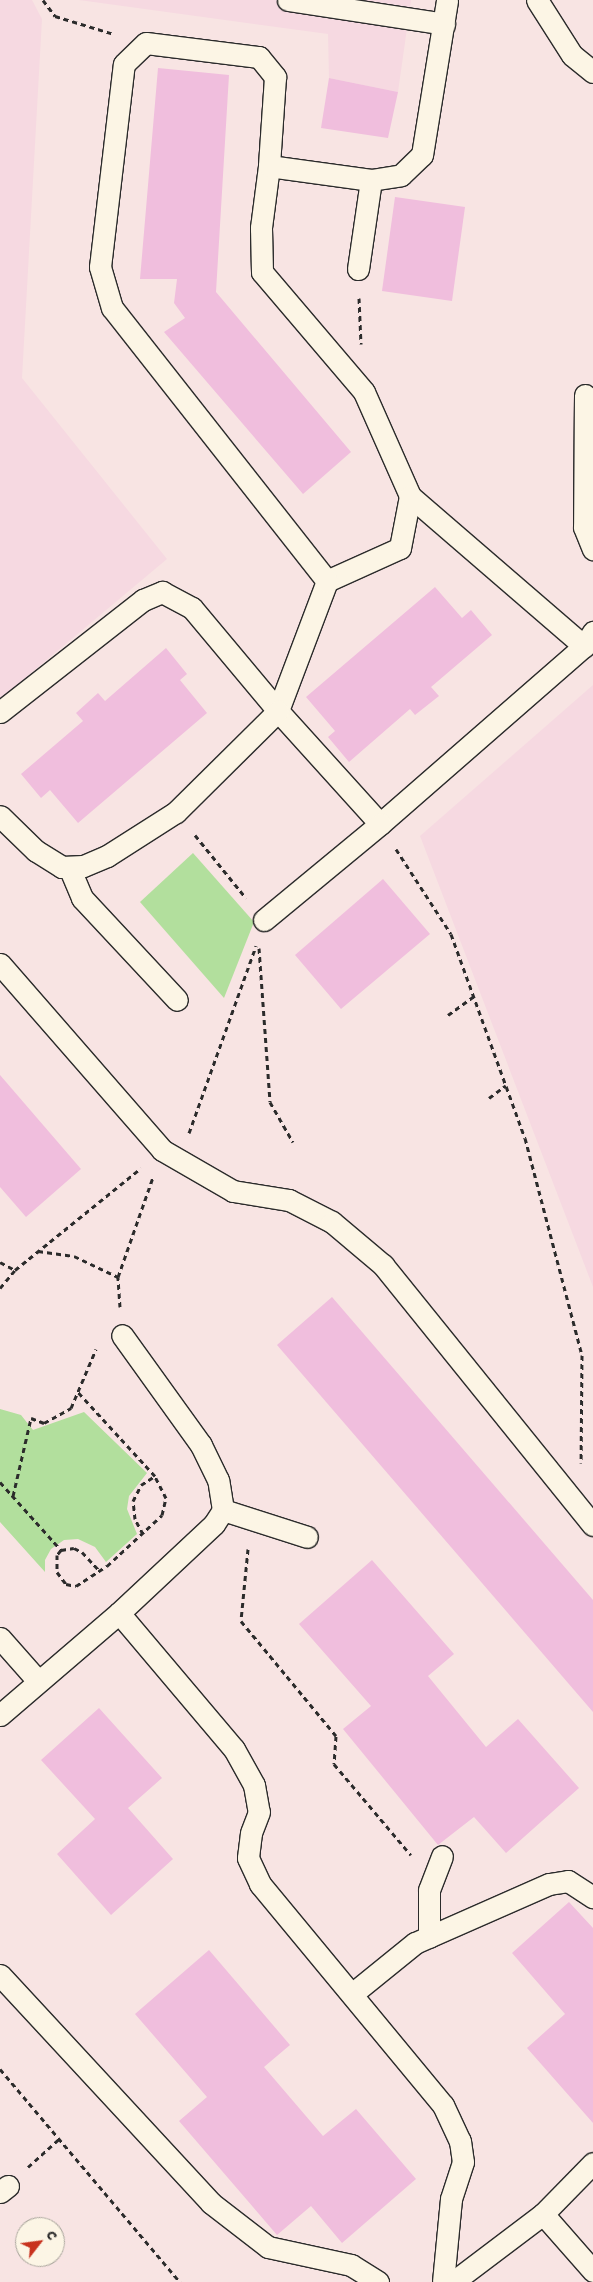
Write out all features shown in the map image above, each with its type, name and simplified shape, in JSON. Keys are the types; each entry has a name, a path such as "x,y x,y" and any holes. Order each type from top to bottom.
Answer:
{"lane":[{"path":"288,0 444,24"},
{"path":"270,166 371,180 401,175 422,155 447,0"},
{"path":"537,0 572,55 593,72"},
{"path":"264,920 380,824 588,639 410,496 364,392 262,272 261,228 270,166 275,77 260,57 146,43 124,64 100,267 112,308 327,581"},
{"path":"358,269 371,180"},
{"path":"585,395 584,527 593,549"},
{"path":"0,816 36,851 62,867 69,867 83,866 107,856 176,812 278,711 327,581 400,548 410,496"},
{"path":"0,712 143,600 162,592 192,608 278,711 380,824"},
{"path":"69,867 82,898 176,1000"},
{"path":"0,964 170,1156 233,1191 289,1200 332,1222 383,1265 587,1517"},
{"path":"0,1715 120,1613 214,1524 223,1510 218,1480 201,1445 122,1335"},
{"path":"223,1510 307,1537"},
{"path":"120,1613 234,1749 254,1785 259,1812 250,1833 248,1858 260,1884 443,2105 460,2141 463,2162 451,2199 443,2282"},
{"path":"0,1638 38,1681"},
{"path":"429,1936 429,1890 442,1856"},
{"path":"352,1994 415,1943 549,1884 568,1881 593,1897"},
{"path":"0,1975 211,2203 268,2247 351,2265 378,2282"},
{"path":"453,2282 543,2214 593,2164"},
{"path":"543,2214 593,2271"}],"path":[{"path":"43,0 55,16 146,43"},
{"path":"358,269 364,392"},
{"path":"176,812 264,920"},
{"path":"380,824 451,934 525,1138 582,1355 587,1517"},
{"path":"122,1335 118,1277 170,1156 258,940 270,1102 293,1142"},
{"path":"448,1015 474,996"},
{"path":"489,1098 506,1085"},
{"path":"0,1288 15,1270 37,1251 170,1156"},
{"path":"37,1251 74,1256 118,1277"},
{"path":"0,1262 15,1270"},
{"path":"13,1496 31,1418 44,1423 71,1408 97,1347"},
{"path":"78,1392 155,1476 166,1498 162,1515 143,1534 100,1571 76,1586 66,1584 57,1572 57,1555 61,1550 74,1548 82,1552 100,1571"},
{"path":"143,1534 134,1518 133,1501 141,1486 155,1476"},
{"path":"0,1482 61,1550"},
{"path":"252,1519 241,1622 336,1736 334,1764 433,1880"},
{"path":"0,2069 180,2282"},
{"path":"4,2189 59,2139"}],"shaded area":[{"path":"0,0 32,0 42,19 22,378 167,559 0,699"},
{"path":"79,0 411,0 398,92 329,78 328,34"},
{"path":"593,685 593,1287 420,836"}],"green space":[{"path":"193,853 254,922 224,998 140,902"},
{"path":"0,1409 21,1415 33,1430 84,1412 147,1473 129,1496 127,1509 137,1534 106,1562 95,1547 78,1539 64,1540 51,1549 45,1560 45,1572 0,1522"}],"building":[{"path":"158,68 229,75 216,292 351,452 303,494 164,332 185,318 174,303 177,279 140,279"},
{"path":"329,78 398,92 388,138 321,128"},
{"path":"395,197 465,207 452,301 382,291"},
{"path":"435,587 462,618 471,610 492,635 431,687 439,696 415,715 410,709 349,762 328,737 335,731 306,697"},
{"path":"166,648 187,674 180,680 207,713 78,823 50,790 41,798 21,774 83,721 76,713 98,693 105,701"},
{"path":"383,879 430,934 341,1009 295,955"},
{"path":"0,1075 81,1169 26,1217 0,1187"},
{"path":"332,1297 593,1600 593,1712 277,1345"},
{"path":"372,1560 454,1654 428,1676 486,1747 518,1719 579,1788 506,1853 474,1817 438,1845 343,1729 371,1706 299,1624"},
{"path":"99,1708 162,1778 128,1808 173,1859 111,1915 57,1854 95,1819 41,1760"},
{"path":"569,1902 593,1928 593,2123 527,2048 565,2014 512,1953"},
{"path":"209,1950 290,2045 264,2067 323,2136 356,2109 416,2179 342,2243 311,2206 277,2235 179,2121 207,2097 135,2014"}]}
